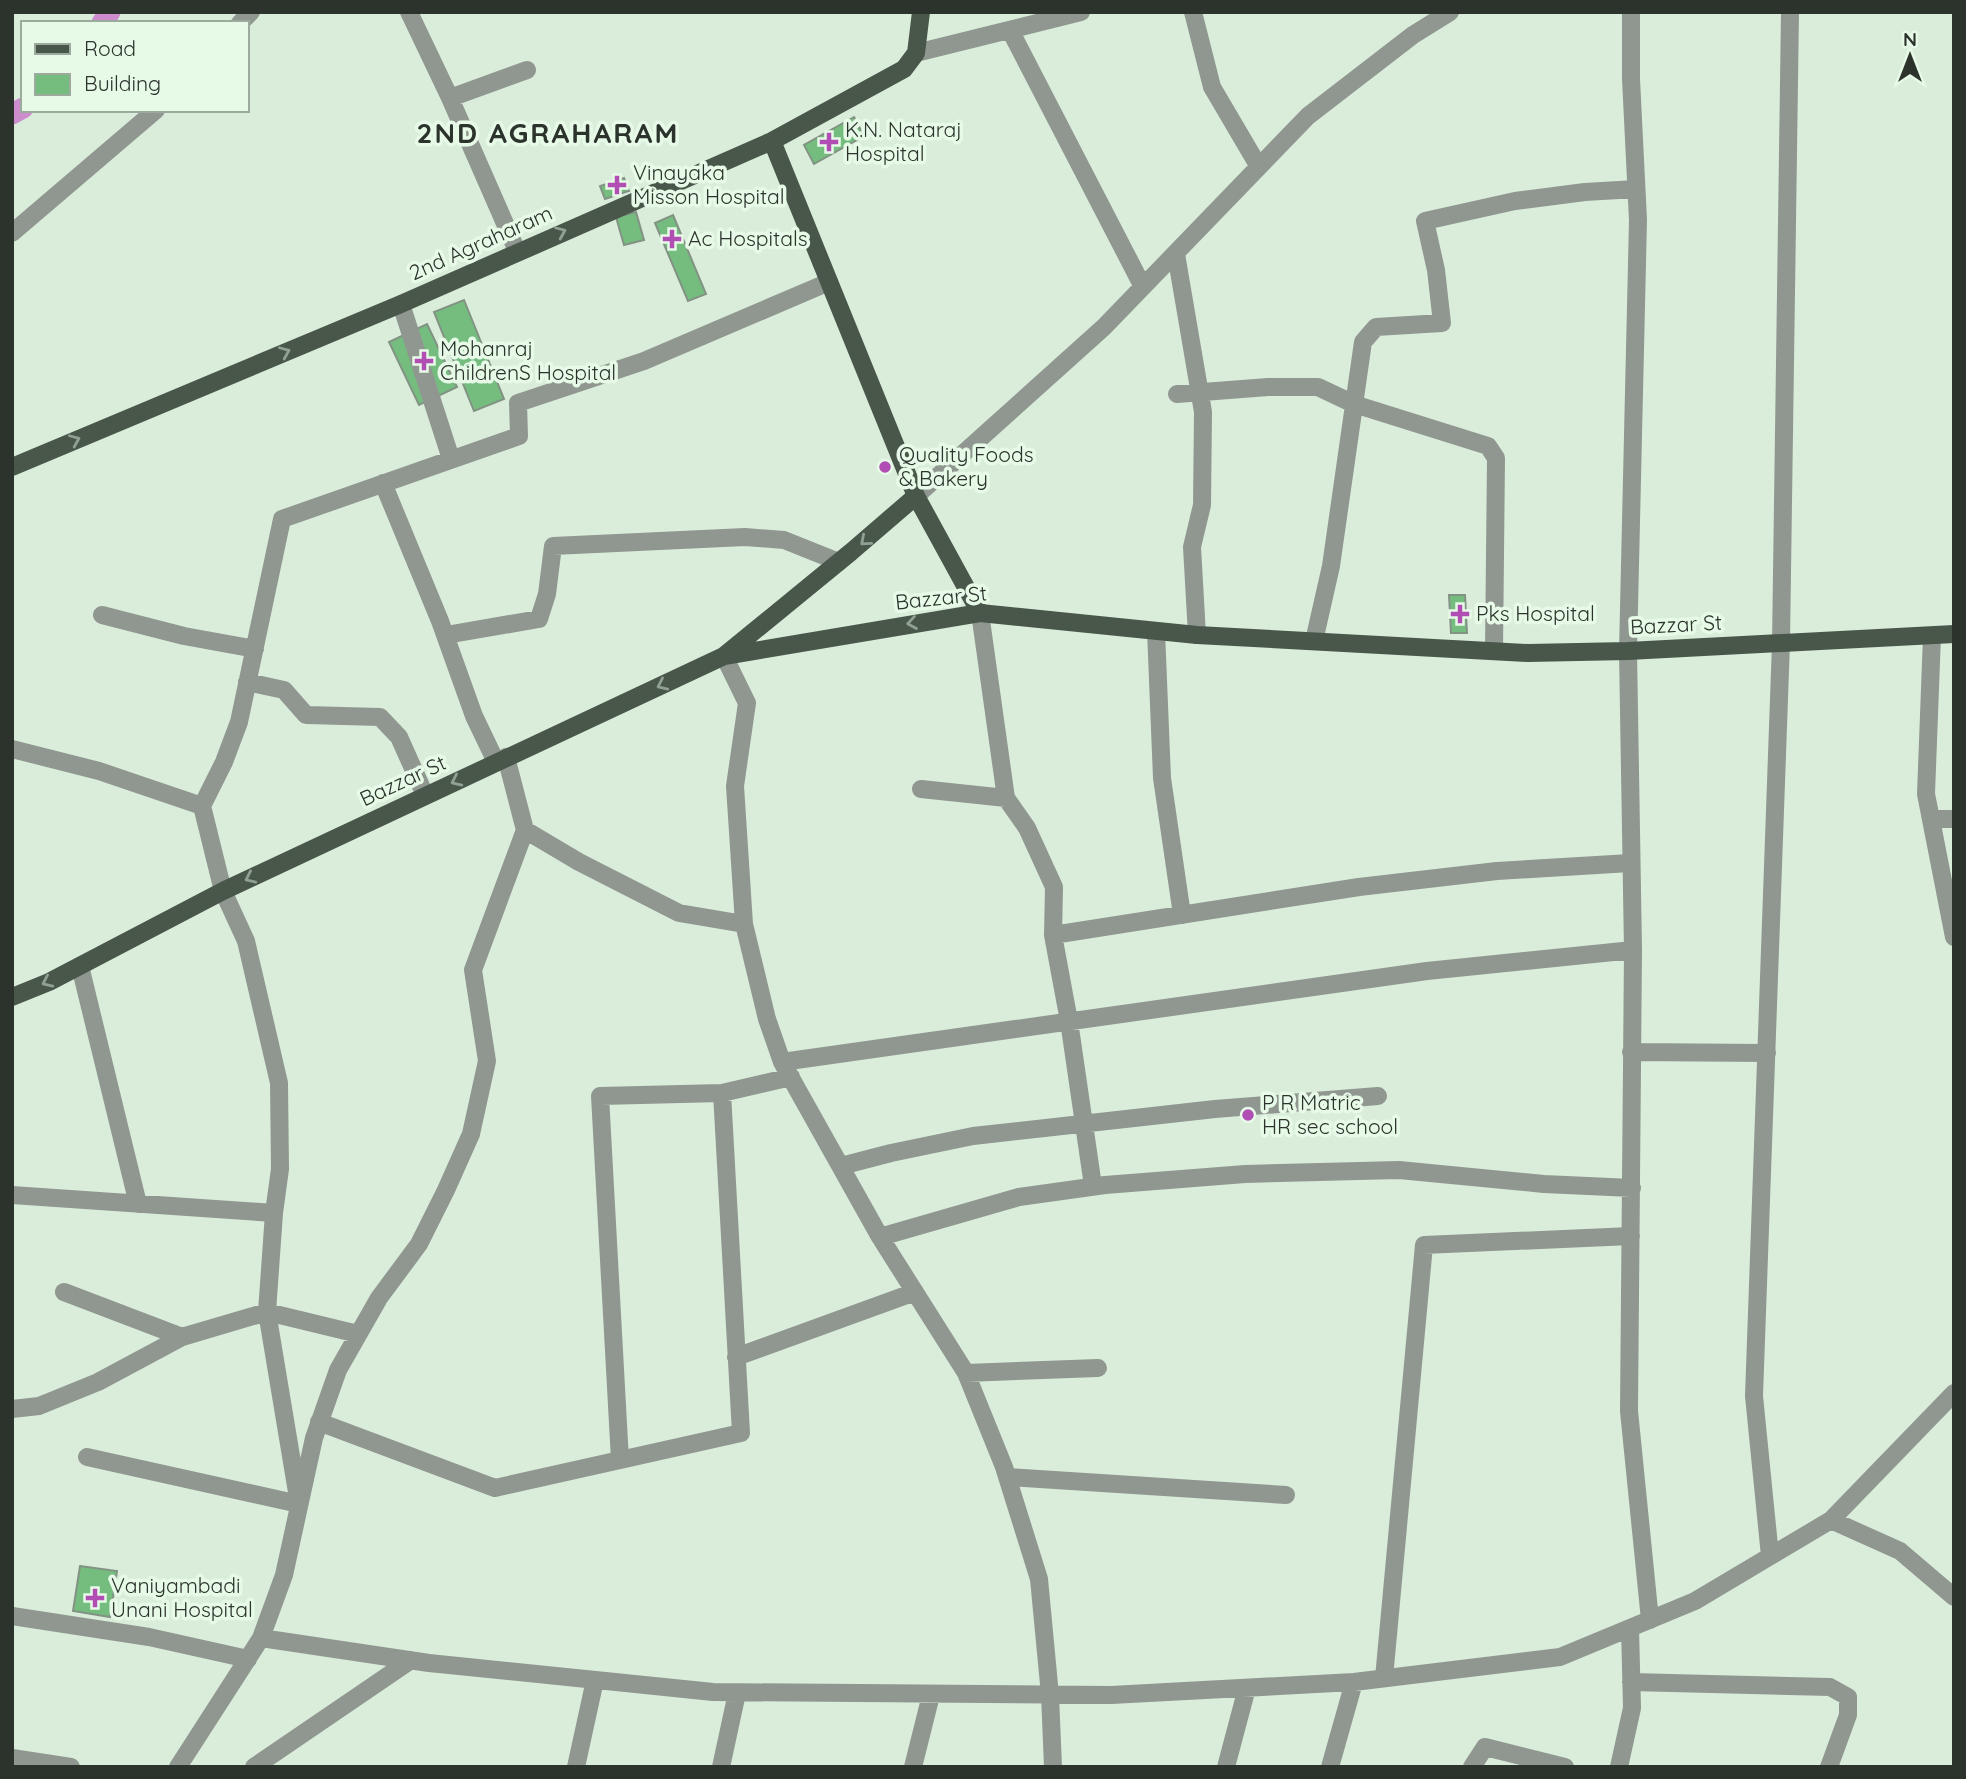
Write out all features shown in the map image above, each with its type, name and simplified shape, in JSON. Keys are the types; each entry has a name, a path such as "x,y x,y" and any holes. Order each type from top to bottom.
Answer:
{"main road":[{"path":"916,53 921,12"},
{"name":"2nd Agraharam","path":"12,467 401,304 772,141 904,69 916,53"},
{"path":"772,141 916,496 980,613"},
{"path":"723,656 916,496"},
{"name":"Bazzar St","path":"12,997 80,966 223,891 723,656 980,613 1197,635 1528,653 1628,651 1954,634"}],"street":[{"path":"409,12 517,251"},
{"path":"916,53 1081,12"},
{"path":"1193,12 1212,87 1259,167"},
{"path":"916,496 1005,413 1104,327 1308,116 1413,35 1450,12"},
{"path":"1631,12 1638,220 1628,651 1633,950 1629,1410 1650,1620"},
{"path":"1770,1556 1754,1396 1782,643 1790,12"},
{"path":"1010,30 1143,287"},
{"path":"450,98 527,70"},
{"path":"12,233 154,112"},
{"path":"1314,641 1331,566 1363,342 1376,327 1442,324 1436,270 1426,221 1515,201 1636,189"},
{"path":"1176,254 1203,412 1202,505 1192,547 1197,635"},
{"path":"299,1504 267,1312 280,1169 279,1083 246,941 223,891 202,806 224,762 239,722 282,519 519,436 518,403 644,361 829,282"},
{"path":"401,304 451,459"},
{"path":"1177,394 1268,387 1318,387 1354,404 1488,446 1496,458 1494,651"},
{"path":"178,1767 261,1638 284,1575 319,1422 338,1370 379,1298 419,1244 471,1134 487,1061 473,970 525,830 501,759 474,716 446,635 383,483"},
{"path":"446,635 539,620 547,594 553,545 745,537 784,540 839,562"},
{"path":"980,613 1006,798 1027,828 1054,887 1053,935 1069,1021 1093,1186"},
{"path":"102,615 184,636 255,649"},
{"path":"1156,631 1162,778 1182,915"},
{"path":"1932,636 1926,794 1954,937"},
{"path":"723,656 747,703 736,786 744,924 767,1019 786,1070 880,1237 966,1373 1008,1478 1040,1580 1053,1767"},
{"path":"247,682 284,690 306,715 380,717 399,737 425,795"},
{"path":"12,749 99,771 202,806"},
{"path":"921,789 1006,798"},
{"path":"1931,819 1954,819"},
{"path":"525,830 579,862 679,913 744,924"},
{"path":"1053,935 1359,887 1469,874 1630,863"},
{"path":"620,1461 600,1096 722,1093 786,1070 1069,1021 1427,971 1633,950"},
{"path":"80,966 138,1204"},
{"path":"1631,1052 1767,1053"},
{"path":"319,1422 495,1488 741,1433 722,1093"},
{"path":"841,1166 973,1136 1215,1109 1378,1096"},
{"path":"880,1237 1019,1197 1093,1186 1245,1174 1399,1170 1544,1184 1632,1188"},
{"path":"12,1195 274,1213"},
{"path":"1384,1678 1424,1245 1631,1236"},
{"path":"64,1292 182,1337"},
{"path":"736,1357 915,1292"},
{"path":"12,1409 39,1406 97,1382 182,1337 267,1312 358,1334"},
{"path":"966,1373 1098,1368"},
{"path":"261,1638 411,1660 737,1693 1111,1695 1354,1682 1560,1657 1695,1601 1831,1520 1954,1393"},
{"path":"88,1457 299,1504"},
{"path":"1008,1478 1286,1495"},
{"path":"1831,1520 1900,1551 1954,1597"},
{"path":"12,1616 149,1637 248,1658"},
{"path":"1619,1767 1632,1708 1630,1628"},
{"path":"254,1767 411,1660"},
{"path":"576,1767 595,1680"},
{"path":"1330,1767 1354,1682"},
{"path":"1631,1682 1830,1687 1848,1697 1848,1715 1829,1767"},
{"path":"1226,1767 1247,1688"},
{"path":"721,1767 737,1693"},
{"path":"913,1767 931,1695"},
{"path":"1472,1767 1485,1747 1565,1767"},
{"path":"12,1758 71,1767"}],"building":[{"path":"854,117 864,136 814,164 804,145"},
{"path":"624,178 629,191 605,199 600,186"},
{"path":"636,212 644,240 624,245 616,217"},
{"path":"673,215 706,294 688,301 655,223"},
{"path":"464,300 504,399 474,411 434,312"},
{"path":"427,324 457,387 419,405 389,342"},
{"path":"1449,595 1465,595 1467,633 1451,633"},
{"path":"80,1566 117,1571 110,1617 73,1611"}],"waterway":[{"path":"103,21 110,12"},
{"path":"12,114 21,109"}],"place":[{"name":"K.N. Nataraj Hospital","path":"829,142"},
{"name":"Vinayaka Misson Hospital","path":"617,185"},
{"name":"Ac Hospitals","path":"672,239"},
{"name":"Mohanraj ChildrenS Hospital","path":"424,361"},
{"name":"Quality Foods & Bakery","path":"885,467"},
{"name":"Pks Hospital","path":"1460,614"},
{"name":"P R Matric HR sec school","path":"1248,1115"},
{"name":"Vaniyambadi Unani Hospital","path":"95,1598"}],"district":[{"name":"2ND AGRAHARAM","path":"548,133"}]}
